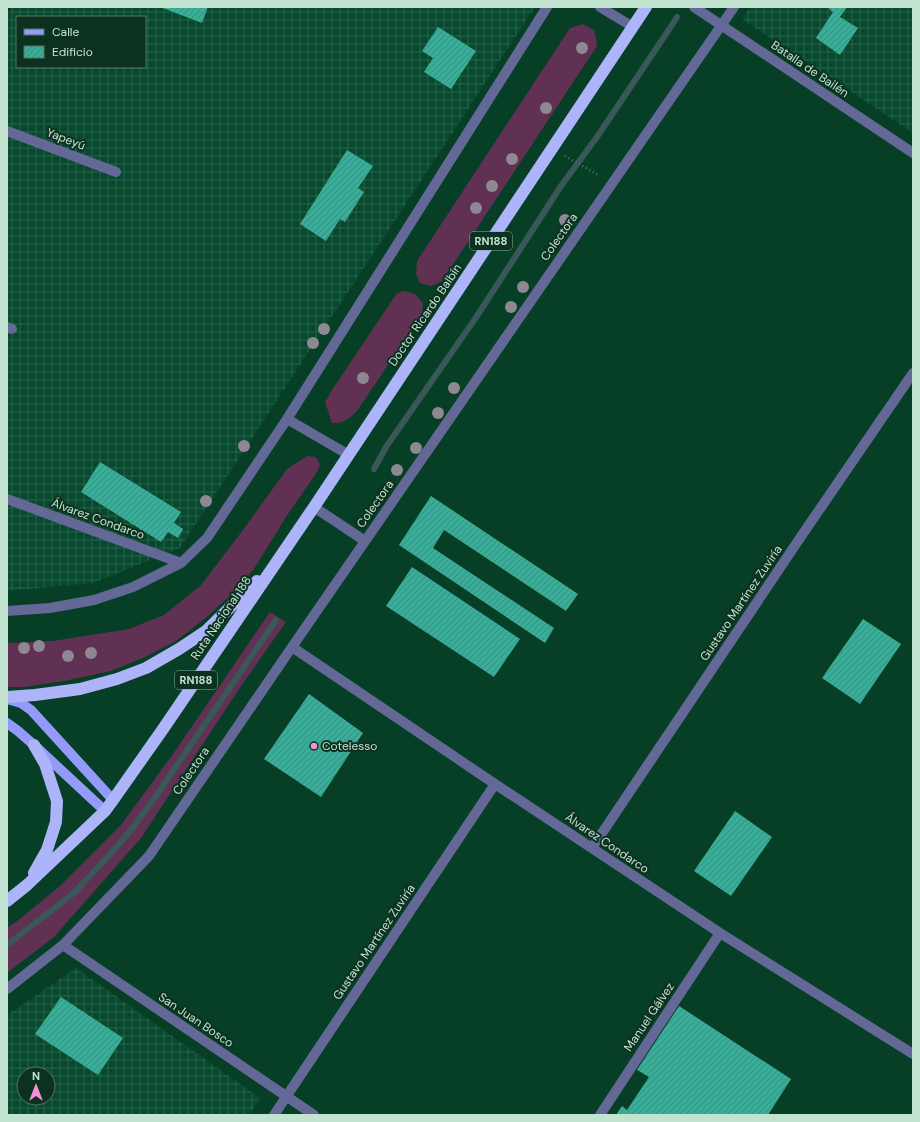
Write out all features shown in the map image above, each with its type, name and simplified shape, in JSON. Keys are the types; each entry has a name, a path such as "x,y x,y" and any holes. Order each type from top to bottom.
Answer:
{"highway":[{"name":"Doctor Ricardo Balbín","path":"278,558 349,455 646,7"},
{"path":"7,698 80,689 117,679 146,668 179,650 206,631 278,558"},
{"name":"Ruta Nacional 188","path":"105,811 163,729 278,558"},
{"path":"27,885 47,850 56,822 57,801 45,764 34,745"},
{"name":"RN188","path":"7,901 27,885 105,811"}],"main road":[{"path":"7,698 21,703 31,710 113,800"},
{"path":"7,723 34,745 105,811"}],"street":[{"path":"7,611 50,608 94,600 133,587 181,563 207,538 287,419 547,7"},
{"path":"600,7 632,27"},
{"name":"Batalla de Bailén","path":"694,7 913,153"},
{"name":"Colectora","path":"7,989 63,945 149,856 292,646 734,7"},
{"name":"Yapeyú","path":"7,131 116,172"},
{"name":"Gustavo Martínez Zuviría","path":"592,848 795,544 913,373"},
{"path":"287,419 349,455"},
{"name":"Álvarez Condarco","path":"7,499 181,563"},
{"path":"314,507 365,541"},
{"name":"Álvarez Condarco","path":"292,646 495,784 720,933 913,1054"},
{"name":"Gustavo Martínez Zuviría","path":"274,1115 495,784"},
{"name":"Manuel Gálvez","path":"600,1115 720,933"},
{"name":"San Juan Bosco","path":"63,945 314,1115"}],"path":[{"path":"572,160 591,171"}],"shaded area":[{"path":"12,7 535,7 180,548 93,583 7,591 7,15"},
{"path":"750,7 913,7 913,133 742,19"},
{"path":"583,24 594,30 597,46 442,281 431,286 420,283 416,274 417,261 570,28"},
{"path":"405,291 415,294 423,303 422,314 357,411 343,421 332,423 325,402 397,293"},
{"path":"307,456 316,457 320,464 317,472 286,517 254,569 238,588 208,616 176,641 145,657 111,671 64,681 25,687 7,687 7,643 53,641 129,629 164,615 201,585 287,469"},
{"path":"270,612 286,622 239,689 141,838 54,937 7,973 7,928 61,885 121,825 173,754"},
{"path":"76,968 260,1098 249,1115 7,1115 7,1015"}],"building":[{"path":"160,7 208,7 202,23"},
{"path":"830,7 847,7 840,17 858,28 840,55 816,38 833,12 829,9"},
{"path":"438,27 476,51 451,89 424,72 433,58 422,51"},
{"path":"347,150 373,166 358,188 364,192 345,222 340,219 326,241 300,224"},
{"path":"100,462 181,512 174,523 183,529 178,538 168,532 161,542 81,492"},
{"path":"431,496 578,594 566,611 444,530 433,548 554,628 545,643 399,545"},
{"path":"412,567 520,639 494,677 386,606"},
{"path":"863,619 901,644 860,704 822,678"},
{"name":"Cotelesso","path":"309,694 363,733 321,797 264,759"},
{"path":"735,811 772,837 731,896 694,871"},
{"path":"61,997 123,1038 98,1075 35,1034"},
{"path":"679,1006 791,1079 768,1115 616,1115 622,1106 627,1110 649,1077 637,1070"}],"waterway":[{"path":"374,469 386,447 477,316 561,186 597,137 677,17"},
{"path":"7,945 74,893 135,825 276,620"}],"place":[{"name":"Cotelesso","path":"314,746"}]}
